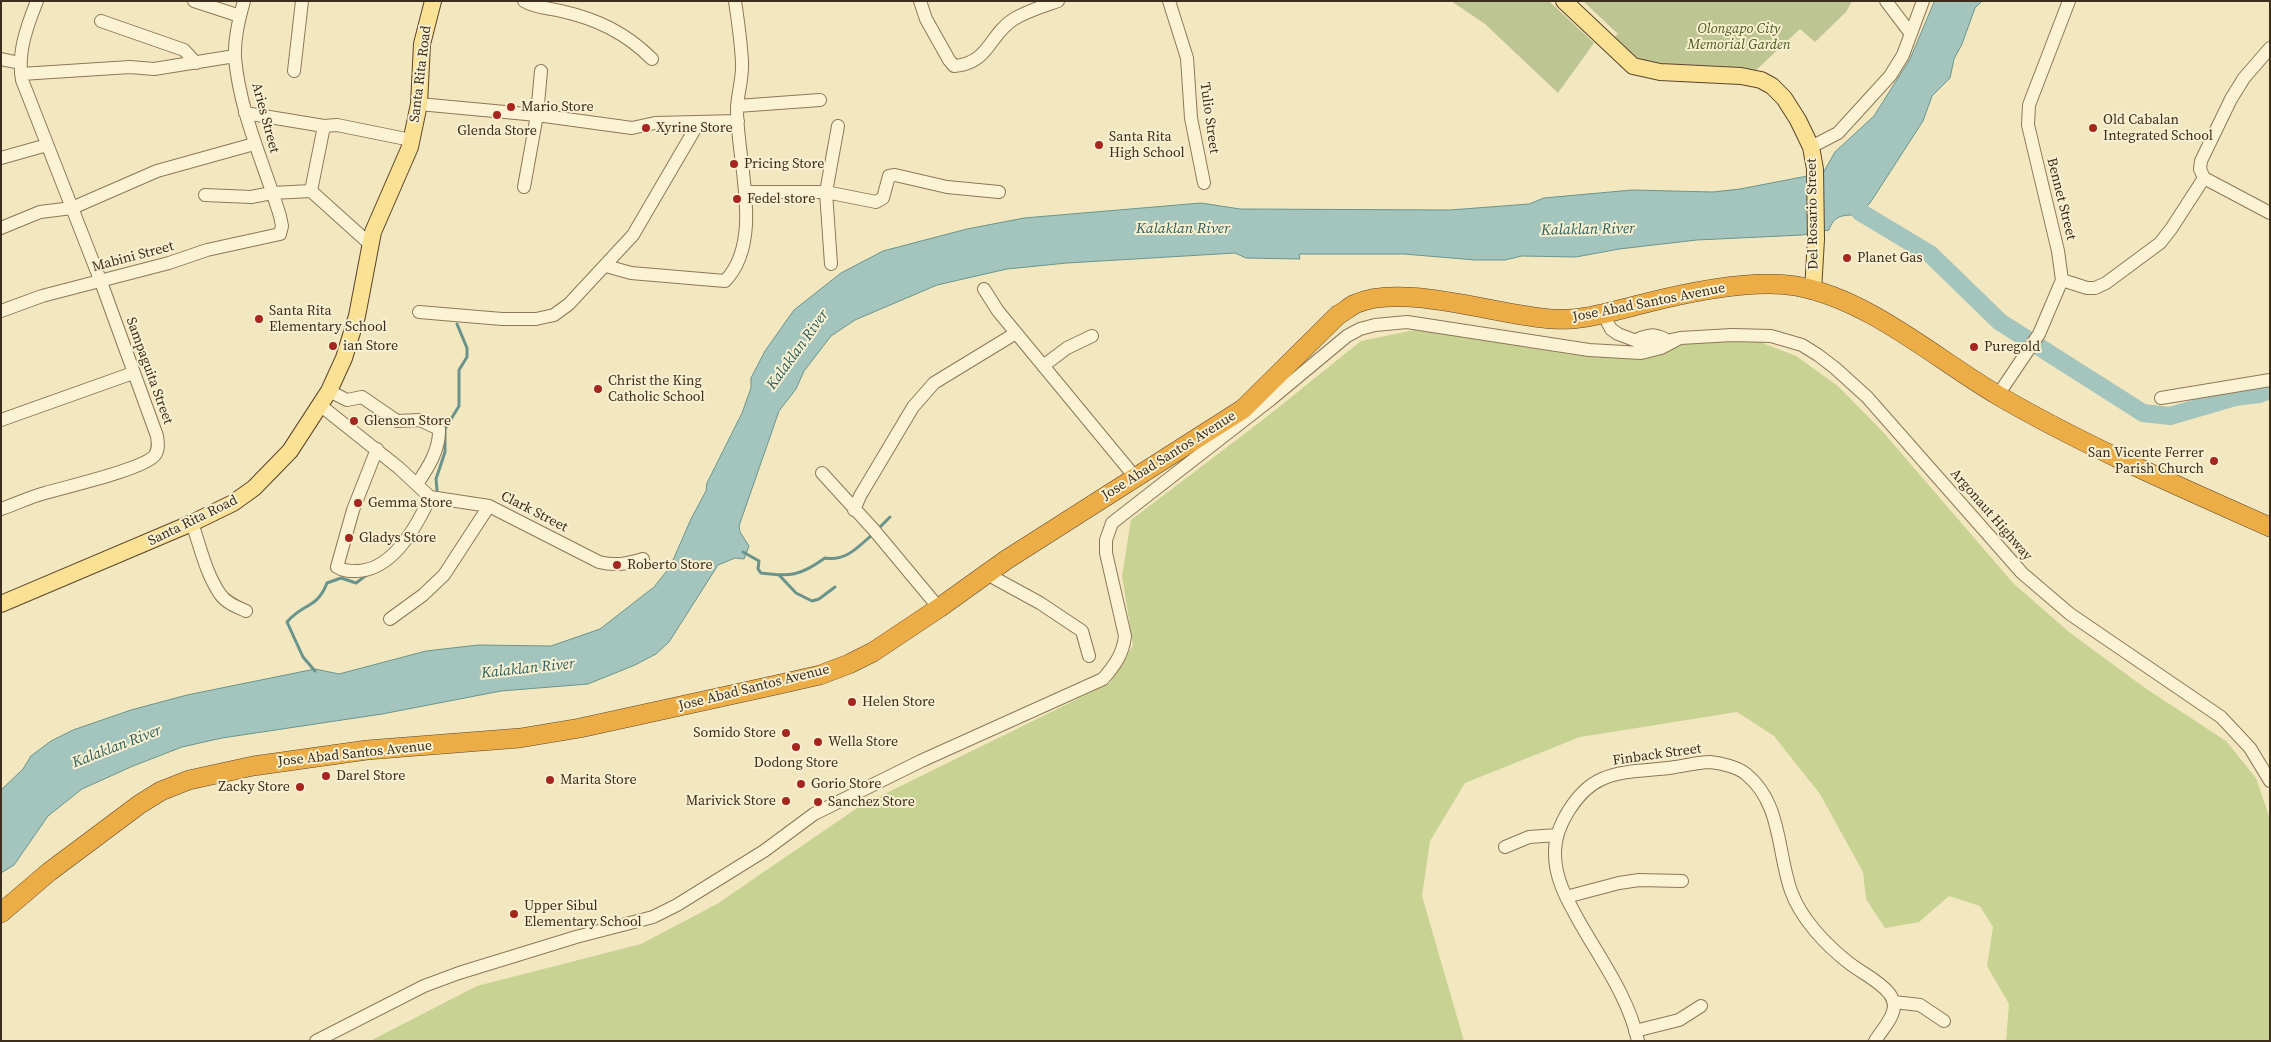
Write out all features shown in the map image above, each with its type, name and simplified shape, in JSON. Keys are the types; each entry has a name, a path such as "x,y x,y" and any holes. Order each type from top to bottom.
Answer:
{"highway":[{"name":"Jose Abad Santos Avenue","path":"1,913 49,872 140,804 161,791 189,780 253,766 367,750 467,743 570,730 776,686 820,675 849,664 873,652 987,574 1243,409 1338,315 1356,304 1382,297 1412,296 1522,316 1557,319 1603,314 1645,303 1713,290 1772,285 1796,286 1830,296 1869,315 1998,396 2165,480 2270,527"}],"main road":[{"name":"Santa Rita Road","path":"1,604 234,504 254,488 290,450 324,398 344,358 357,316 373,232 411,140 419,104 422,44 434,1"},
{"name":"Del Rosario Street","path":"1564,1 1634,66 1660,72 1741,76 1761,80 1772,86 1784,98 1811,146 1815,169 1816,239 1813,291"}],"street":[{"path":"20,69 27,26 37,1"},
{"path":"194,1 240,16"},
{"name":"Aries Street","path":"244,1 240,16 235,56 245,113 282,226 280,234 274,236"},
{"path":"294,71 302,1"},
{"path":"524,1 534,7 590,19 635,42 652,59"},
{"path":"606,266 631,273 726,281 734,272 744,248 746,192 737,106 742,63 735,1"},
{"path":"920,1 926,19 954,66 964,65 979,57 987,50 1002,28 1014,18 1058,1"},
{"name":"Tulio Street","path":"1169,1 1188,58 1191,118 1204,183"},
{"path":"1886,1 1910,34"},
{"path":"1811,146 1838,133 1890,76 1902,56 1923,1"},
{"name":"Bennet Street","path":"2062,280 2058,251 2028,125 2029,105 2069,1"},
{"path":"101,22 184,50 196,63"},
{"path":"2270,48 2244,78 2231,99 2201,161 2200,169 2204,178 2270,213"},
{"path":"1,58 20,69 123,67 154,69 235,56"},
{"name":"Sampaguita Street","path":"1,509 45,493 96,480 143,462 155,456 158,447 157,436 101,282 47,145 20,69"},
{"path":"524,187 537,115 541,71"},
{"path":"737,106 820,100"},
{"path":"419,104 537,115 632,128 655,123 738,121"},
{"path":"245,113 324,126 337,125 411,140"},
{"path":"419,312 502,319 536,319 554,315 570,304 634,235 700,122"},
{"path":"310,191 324,126"},
{"path":"830,264 826,192 838,126"},
{"path":"1,228 40,212 72,208 157,172 254,144"},
{"path":"1,158 47,145"},
{"path":"746,192 826,192 876,202 882,198 889,176 895,175 947,186 999,192"},
{"path":"1998,396 2039,334 2062,280 2088,288 2095,288 2106,283 2160,242 2171,229 2204,178"},
{"path":"205,195 251,197 272,193 310,191 371,245"},
{"name":"Mabini Street","path":"1,311 42,296 101,282 208,250 274,236"},
{"path":"984,288 998,311 1135,477"},
{"name":"Argonaut Highway","path":"1603,314 1611,329 1618,334 1636,340 1646,334 1655,334 1666,339 1732,335 1771,336 1802,345 1835,368 1892,423 2022,573 2070,614 2221,717 2250,748 2270,781"},
{"path":"316,1041 424,986 459,973 576,937 652,917 677,905 764,850 814,814 921,761 1103,678 1117,663 1124,648 1125,636 1106,553 1106,540 1112,523 1263,406 1320,358 1360,329 1375,325 1407,322 1589,350 1634,353 1661,348 1680,338"},
{"path":"854,510 913,407 934,383 1016,333"},
{"path":"1043,366 1068,348 1092,336"},
{"path":"1,420 133,373"},
{"path":"2161,398 2270,380"},
{"path":"324,398 347,400 362,397 397,421 420,420 439,429 438,443 432,459 416,484"},
{"path":"324,398 430,497 409,533 385,561 371,569 346,571 338,567 358,495 377,449"},
{"path":"822,473 874,530 939,608"},
{"name":"Clark Street","path":"430,497 489,506 599,562 612,565 643,559"},
{"path":"390,619 423,595 444,574 489,506"},
{"path":"192,523 208,572 220,595 233,606 246,611"},
{"path":"987,574 1040,603 1082,631 1089,656"},
{"name":"Finback Street","path":"1636,1036 1626,1004 1566,898 1557,875 1555,854 1557,835 1562,823 1587,789 1602,779 1626,773 1710,762 1744,772 1757,784 1773,813 1787,880 1801,912 1822,937 1848,962 1883,987 1894,1002"},
{"path":"1505,847 1529,837 1557,835"},
{"path":"1566,898 1619,883 1638,880 1682,881"},
{"path":"1875,1041 1893,1012 1894,1002 1920,1005 1944,1021"},
{"path":"1636,1036 1679,1020 1701,1006"}],"green space":[{"path":"1451,1 1549,1 1594,43 1558,93 1485,24"},
{"name":"Olongapo City Memorial Garden","path":"1583,1 1852,1 1846,12 1815,42 1800,29 1752,74 1640,66 1613,38 1618,34"},
{"path":"1419,329 1574,355 1642,358 1684,342 1755,340 1796,356 1838,386 1883,432 2013,583 2069,632 2145,688 2226,741 2256,778 2270,819 2270,1041 2006,1041 2009,1004 1987,966 1993,927 1980,906 1949,896 1919,922 1885,928 1866,899 1863,872 1820,794 1774,736 1737,712 1580,737 1465,783 1430,841 1422,896 1464,1041 370,1041 477,986 641,944 717,904 860,806 1110,683 1133,645 1122,576 1131,520 1264,419 1361,341"}],"water":[{"name":"Kalaklan River","path":"1935,1 1982,1 1975,8 1962,44 1954,59 1950,78 1932,96 1923,121 1870,203 1858,215 1844,216 1836,219 1829,230 1802,235 1697,240 1619,249 1576,257 1522,256 1505,260 1475,260 1404,254 1299,254 1300,259 1246,258 1235,253 1067,263 1007,269 937,285 855,320 831,336 804,371 796,389 779,411 739,526 740,532 749,546 744,559 735,558 718,565 669,642 656,654 635,665 588,684 501,691 382,714 222,738 182,747 82,789 48,816 14,865 1,873 1,790 23,769 31,756 51,741 73,730 131,710 187,695 315,669 339,674 426,651 478,645 551,646 600,629 654,587 670,567 691,519 706,491 707,483 742,413 751,388 751,378 765,351 794,310 841,273 883,251 967,229 1024,218 1201,203 1240,209 1450,210 1529,204 1544,198 1632,190 1713,192 1740,189 1823,173 1835,152 1874,116 1910,59"}],"waterway":[{"path":"1853,190 1860,212 1930,254 2000,322 2143,413 2170,416 2235,397 2259,394 2270,390"},
{"path":"437,490 436,479 445,452 445,429 459,406 459,370 467,357 467,348 457,324"},
{"path":"878,529 890,517"},
{"path":"743,552 759,561 758,569 761,573 794,574 809,568 825,558 839,558 852,552 874,533"},
{"path":"315,671 303,657 287,622 314,602 327,583 341,578 356,583 368,574"},
{"path":"780,576 796,593 812,601 819,599 835,587"}],"place":[{"name":"Mario Store","path":"511,107"},
{"name":"Glenda Store","path":"497,115"},
{"name":"Xyrine Store","path":"646,128"},
{"name":"Old Cabalan Integrated School","path":"2093,128"},
{"name":"Santa Rita High School","path":"1099,145"},
{"name":"Pricing Store","path":"734,164"},
{"name":"Fedel store","path":"737,199"},
{"name":"Planet Gas","path":"1847,258"},
{"name":"Santa Rita Elementary School","path":"259,319"},
{"name":"ian Store","path":"333,346"},
{"name":"Puregold","path":"1974,347"},
{"name":"Christ the King Catholic School","path":"598,389"},
{"name":"Glenson Store","path":"354,421"},
{"name":"San Vicente Ferrer Parish Church","path":"2214,461"},
{"name":"Gemma Store","path":"358,503"},
{"name":"Gladys Store","path":"349,538"},
{"name":"Roberto Store","path":"617,565"},
{"name":"Helen Store","path":"852,702"},
{"name":"Somido Store","path":"786,733"},
{"name":"Wella Store","path":"818,742"},
{"name":"Dodong Store","path":"796,747"},
{"name":"Darel Store","path":"326,776"},
{"name":"Marita Store","path":"550,780"},
{"name":"Gorio Store","path":"801,784"},
{"name":"Zacky Store","path":"300,787"},
{"name":"Marivick Store","path":"786,801"},
{"name":"Sanchez Store","path":"818,802"},
{"name":"Upper Sibul Elementary School","path":"514,914"}]}
